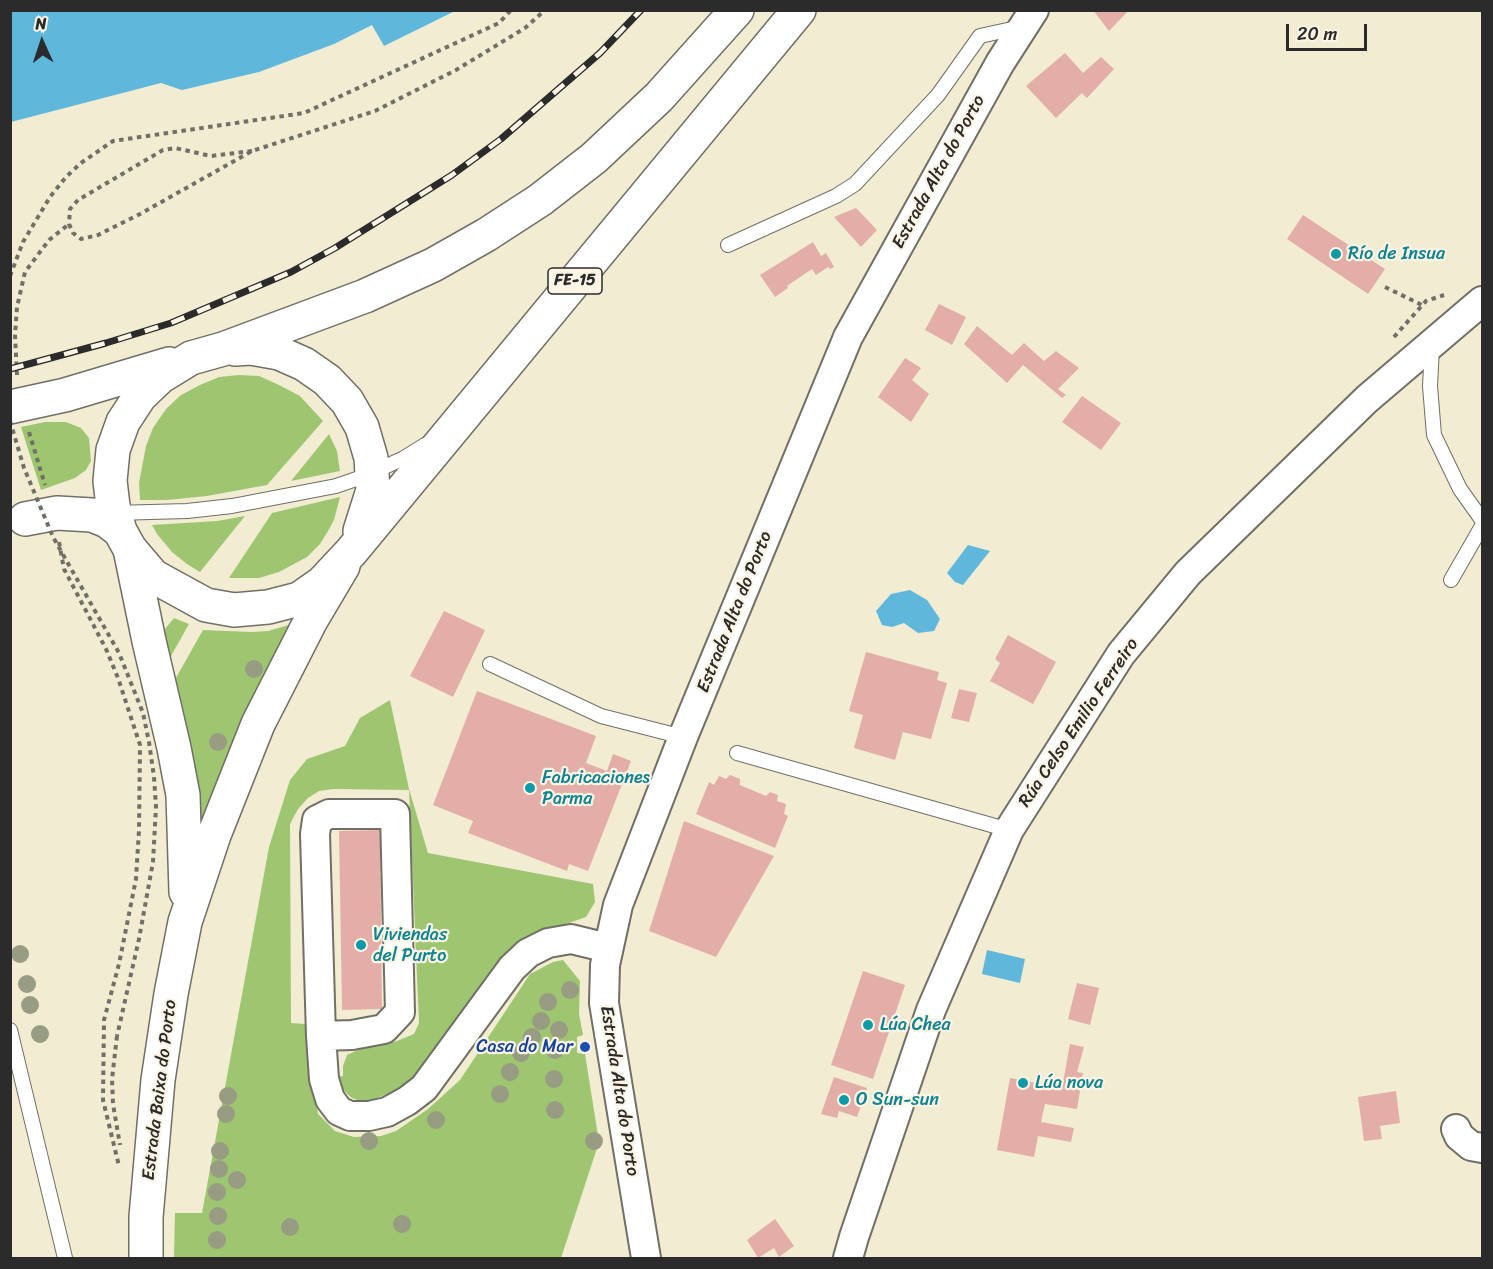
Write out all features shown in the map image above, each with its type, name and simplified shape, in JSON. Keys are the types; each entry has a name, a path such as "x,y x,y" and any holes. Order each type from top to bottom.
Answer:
{"main road":[{"path":"14,411 223,349 365,296 433,265 486,235 540,200 594,158 659,97 737,10"},
{"name":"FE-15","path":"351,552 799,10"},
{"path":"185,922 222,812 258,724 311,620 351,552 364,522 373,490 371,458 362,427 347,401 327,380 304,364 279,353 251,348 223,349"},
{"path":"185,922 183,795 174,748 110,481 113,450 123,422 140,396 160,377 191,358"},
{"path":"40,517 92,514 107,521 122,531 153,576 206,605 234,610 268,607 299,599 322,583 351,552"},
{"name":"Estrada Baixa do Porto","path":"146,1258 146,1217 158,1080 171,993 185,922"}],"street":[{"name":"Estrada Alta do Porto","path":"646,1258 604,1003 605,965 618,905 683,736 848,337 1000,63 1028,19"},
{"name":"Rúa Celso Emilio Ferreiro","path":"848,1258 931,1010 1009,830 1121,654 1188,573 1367,399 1482,301"},
{"path":"321,1036 352,1035 384,1029 400,1012 395,814 329,814 317,820 315,834 321,1036 324,1080 330,1099 339,1111 351,1116 369,1116 387,1112 424,1088 512,968 528,953 548,943 571,939 608,948"},
{"path":"1456,1129 1459,1136 1471,1146 1482,1148"}],"lane":[{"path":"728,245 836,196 855,184 938,95 980,36 1028,19"},
{"path":"1432,344 1430,386 1434,435 1460,489 1482,520"},
{"path":"122,531 187,511 232,506 336,486 404,458 430,442 465,414"},
{"path":"1451,580 1482,526"},
{"path":"490,664 601,716 683,736"},
{"path":"737,753 1009,830"},
{"path":"10,1030 65,1258"}],"path":[{"path":"10,276 23,242 50,197 81,163 113,141 304,114 499,23 511,10"},
{"path":"252,151 98,235 81,239 73,233 69,224 70,209 78,200 163,150 175,148 211,156 252,151 375,111 456,70 525,28 545,10"},
{"path":"69,224 49,240 25,272 17,307 14,411 24,468 53,537 119,653 143,713 149,742 156,807 153,862 140,939 117,1036"},
{"path":"1384,287 1422,305"},
{"path":"14,411 40,517 110,658 140,745 136,879 119,964 104,1020 103,1100 120,1168"}],"green space":[{"path":"259,376 300,396 323,421 267,485 207,496 140,500 139,483 146,446 153,428 166,409 181,395 200,385 219,377"},
{"path":"45,422 66,422 81,428 89,438 91,461 86,470 75,478 41,490 21,427"},
{"path":"329,434 337,451 340,471 291,481"},
{"path":"340,497 334,520 328,531 320,544 307,557 279,572 259,578 229,578 272,513"},
{"path":"245,516 200,572 172,552 152,525 217,521"},
{"path":"174,618 189,624 166,665 160,635"},
{"path":"299,622 202,830 172,685 203,630 268,631"},
{"path":"390,700 409,789 428,853 593,884 595,902 586,917 538,934 417,1076 401,1088 370,1101 352,1098 344,1091 336,1077 343,1076 343,1066 347,1055 360,1049 397,1041 414,1034 419,1023 409,790 333,789 319,791 308,798 298,809 290,824 291,1023 305,1024 318,1114 335,1131 354,1137 381,1136 396,1131 428,1109 460,1080 530,974 553,962 563,960 580,981 579,1014 583,1035 577,1037 577,1053 585,1054 599,1142 561,1258 174,1258 175,1213 202,1213 269,847 290,780 307,759 345,746 360,718"}],"water":[{"path":"11,10 455,11 384,46 372,25 334,44 259,72 182,90 161,83 11,122"},
{"path":"968,545 990,551 963,585 955,582 947,573"},
{"path":"910,590 927,600 940,619 934,631 918,633 904,623 892,627 882,625 876,611 891,594"},
{"path":"987,950 1025,959 1020,983 982,974"}],"building":[{"path":"1093,10 1129,10 1109,31"},
{"path":"1065,53 1083,73 1101,57 1114,69 1087,98 1082,93 1056,118 1026,86"},
{"path":"856,208 877,230 861,247 834,217"},
{"name":"Río de Insua","path":"1303,215 1385,269 1368,294 1287,239"},
{"path":"813,242 821,256 826,253 834,267 830,269 828,267 816,275 812,269 775,297 760,275"},
{"path":"939,304 966,317 952,345 925,330"},
{"path":"977,326 1012,355 1024,343 1044,361 1056,351 1079,368 1058,389 1066,395 1062,398 1023,365 1007,383 964,344"},
{"path":"905,358 921,368 912,380 929,394 911,422 878,397"},
{"path":"1082,396 1121,423 1101,450 1062,422"},
{"path":"444,611 485,630 453,697 410,676"},
{"path":"1008,635 1056,662 1033,704 990,681 1000,663 995,659"},
{"path":"866,652 939,672 937,680 947,683 931,739 903,732 895,760 854,748 863,715 849,711"},
{"path":"959,689 977,693 969,722 951,718"},
{"name":"Fabricaciones Parma","path":"477,691 596,736 586,763 607,771 613,754 631,761 588,871 569,864 567,871 468,833 473,821 433,805"},
{"path":"730,775 740,779 740,785 766,796 770,792 778,795 777,801 786,804 784,814 788,816 775,848 696,814 709,782 714,785 719,776 726,779"},
{"path":"684,821 774,856 716,957 649,931"},
{"name":"Viviendas del Purto","path":"380,830 382,1009 342,1010 339,831"},
{"name":"Lúa Chea","path":"863,971 905,985 873,1079 831,1065"},
{"path":"1077,983 1099,988 1090,1025 1068,1019"},
{"path":"1070,1044 1084,1047 1077,1072 1083,1073 1077,1109 1045,1104 1041,1122 1074,1128 1071,1142 1038,1136 1034,1157 997,1150 1010,1078 1062,1088"},
{"name":"O Sun-sun","path":"834,1077 867,1088 857,1117 839,1111 837,1118 821,1114"},
{"path":"1396,1091 1400,1123 1380,1126 1382,1139 1364,1141 1358,1097"},
{"path":"775,1219 794,1246 779,1257 774,1248 758,1258 747,1240"}],"railway":[{"path":"10,369 171,323 291,272 335,248 452,175 501,139 600,53 641,10"}],"place":[{"name":"Río de Insua","path":"1336,254"},
{"name":"Fabricaciones Parma","path":"530,788"},
{"name":"Viviendas del Purto","path":"361,945"},
{"name":"Lúa Chea","path":"868,1025"},
{"name":"Casa do Mar","path":"585,1047"},
{"name":"Lúa nova","path":"1023,1083"},
{"name":"O Sun-sun","path":"844,1100"}]}
